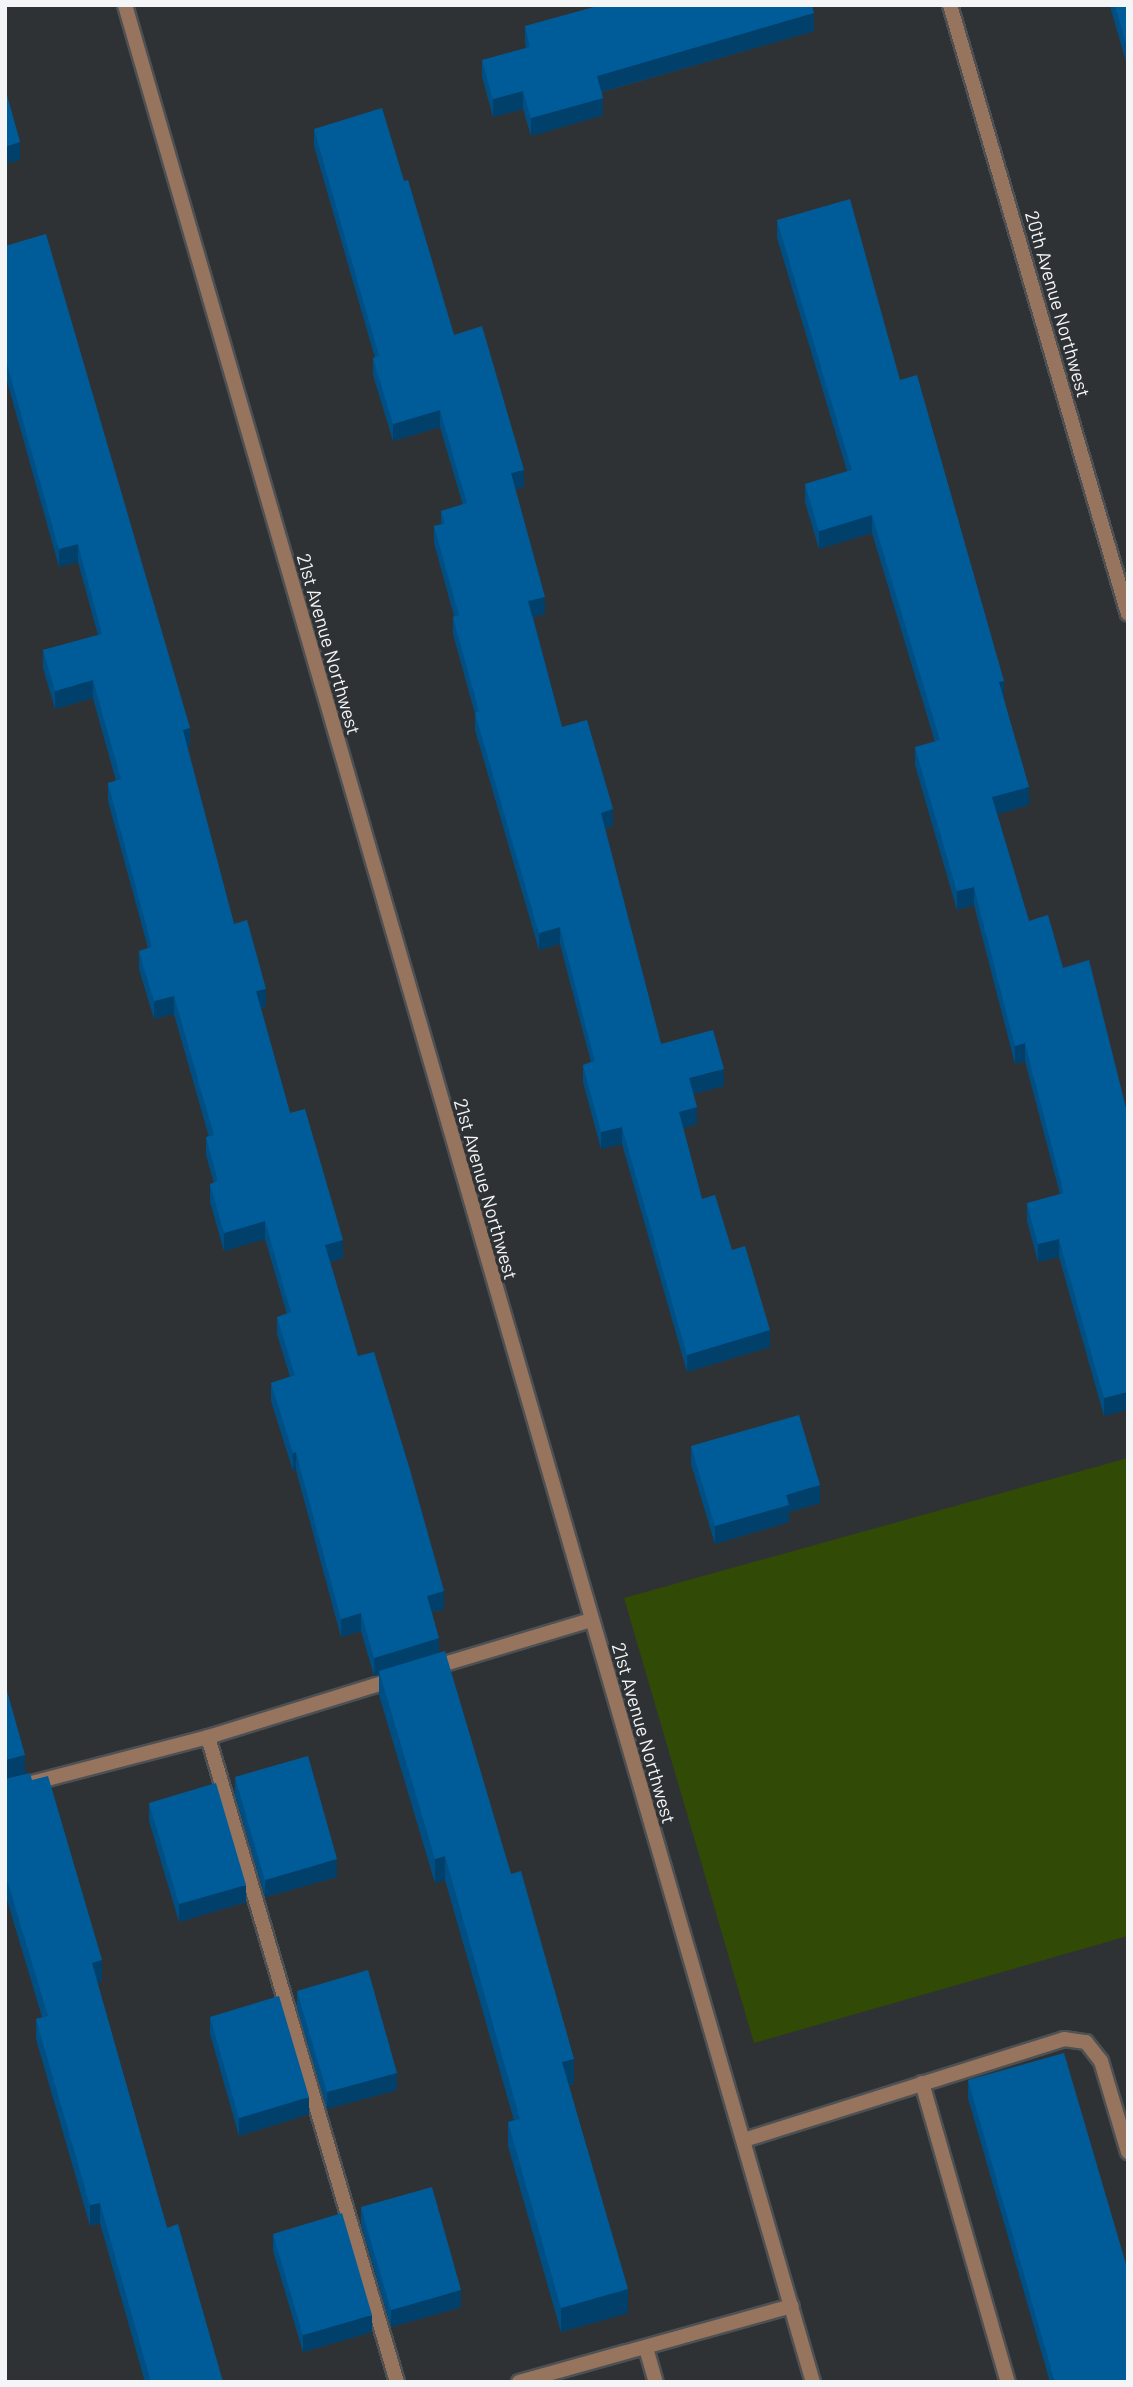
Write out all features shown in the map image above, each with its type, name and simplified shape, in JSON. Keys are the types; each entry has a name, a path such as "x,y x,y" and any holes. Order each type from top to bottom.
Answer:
{"street":[{"name":"20th Avenue Northwest","path":"950,5 1128,614"},
{"name":"21st Avenue Northwest","path":"129,6 591,1620 813,2382"},
{"path":"5,1790 208,1737 591,1620"},
{"path":"208,1737 397,2382"},
{"path":"744,2140 1065,2039 1086,2042 1101,2061 1128,2152"},
{"path":"922,2082 1008,2382"},
{"path":"519,2382 792,2306"},
{"path":"646,2348 656,2382"}],"green space":[{"path":"1128,1458 1128,1936 754,2043 624,1598"}],"building":[{"path":"601,5 812,5 814,13 597,76 603,98 531,118 523,91 493,99 482,60 530,47 525,26"},
{"path":"1115,5 1128,5 1128,50"},
{"path":"5,88 20,142 5,147"},
{"path":"382,108 404,181 408,180 454,335 482,326 524,470 511,473 545,597 528,601 562,727 587,720 613,809 601,813 661,1044 713,1030 724,1069 689,1078 697,1107 679,1112 702,1199 715,1195 732,1250 745,1246 770,1330 687,1355 622,1127 601,1132 583,1065 595,1061 560,927 539,933 475,713 479,711 453,617 459,615 434,526 445,524 441,511 467,503 440,410 393,424 373,358 379,356 314,129"},
{"path":"850,199 900,380 917,375 1004,681 999,682 1029,787 992,797 1029,921 1048,915 1063,968 1089,960 1128,1116 1128,1392 1104,1398 1059,1239 1038,1244 1027,1203 1064,1193 1025,1043 1015,1046 974,887 957,891 915,747 940,740 872,515 819,531 805,484 852,470 777,220"},
{"path":"46,234 190,728 183,730 234,924 247,920 266,989 256,991 290,1113 305,1109 343,1240 325,1245 358,1356 374,1352 444,1591 427,1596 439,1638 374,1658 361,1613 341,1619 296,1452 293,1453 271,1383 295,1375 277,1317 291,1312 265,1221 224,1233 210,1184 218,1181 206,1137 214,1135 174,996 154,1001 139,951 152,947 108,783 121,779 93,680 55,691 43,650 102,634 78,544 59,549 5,357 5,246"},
{"path":"799,1415 820,1485 786,1495 789,1505 715,1526 691,1446"},
{"path":"445,1651 511,1874 521,1871 574,2059 562,2062 628,2289 561,2308 508,2122 520,2119 445,1856 435,1859 379,1671"},
{"path":"5,1684 25,1755 5,1760"},
{"path":"308,1756 337,1859 265,1880 235,1777"},
{"path":"30,1773 32,1780 48,1776 102,1960 92,1963 167,2228 178,2224 223,2382 151,2382 100,2203 90,2205 36,2019 48,2016 5,1873 5,1779"},
{"path":"216,1783 246,1885 179,1904 149,1803"},
{"path":"368,1970 397,2073 327,2092 297,1991"},
{"path":"279,1996 309,2097 239,2118 210,2017"},
{"path":"1064,2053 1128,2271 1128,2382 1055,2382 968,2080"},
{"path":"432,2187 461,2290 391,2310 361,2207"},
{"path":"342,2213 372,2315 303,2335 273,2234"}]}
